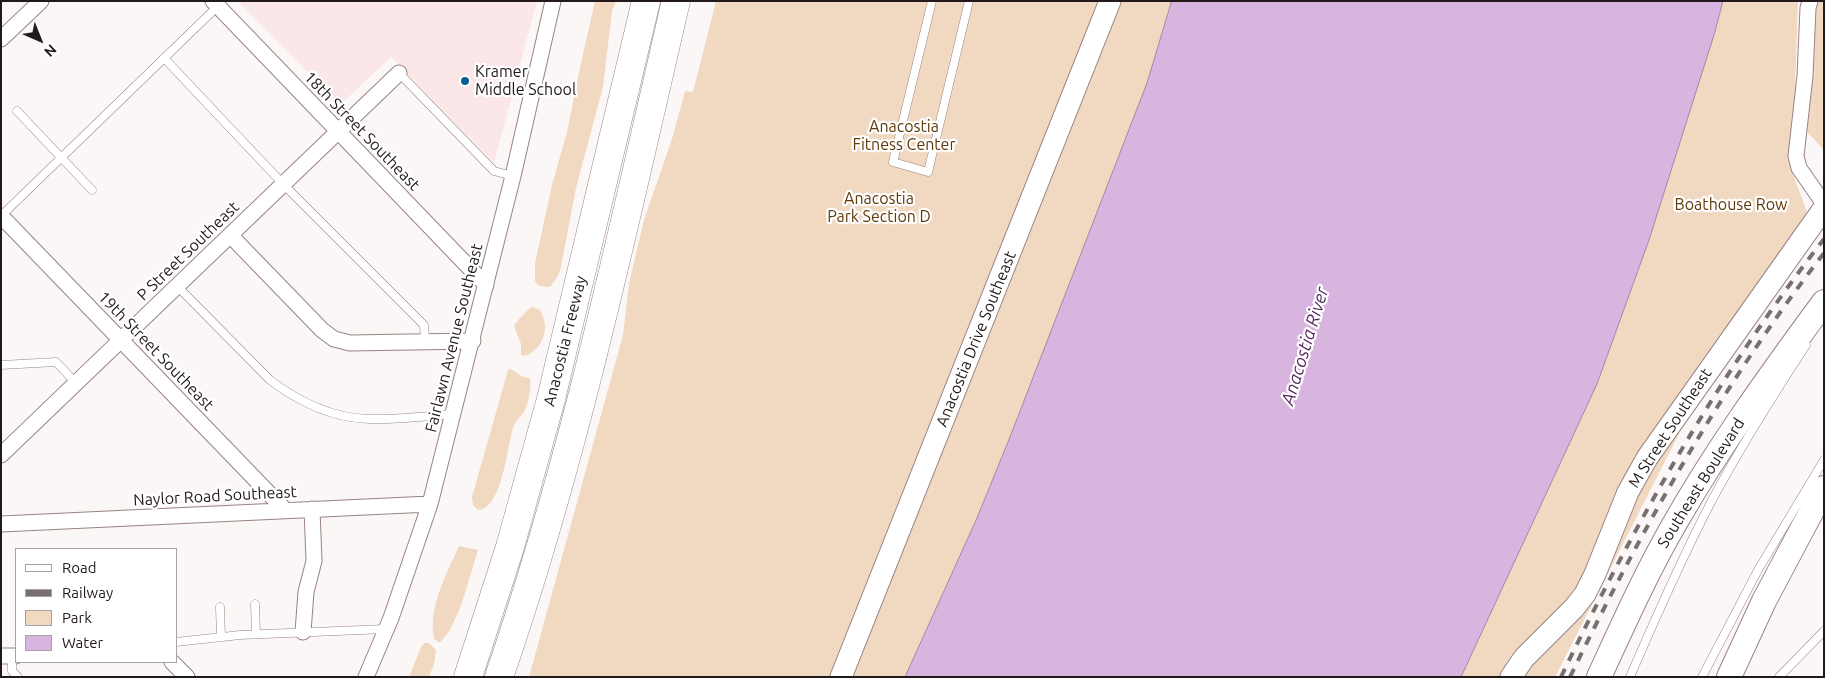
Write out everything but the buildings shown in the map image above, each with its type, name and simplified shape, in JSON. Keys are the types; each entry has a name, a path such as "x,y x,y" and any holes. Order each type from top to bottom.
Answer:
{"highway":[{"name":"Anacostia Freeway","path":"466,677 479,645 510,547 548,408 646,1"},
{"name":"Anacostia Freeway","path":"499,677 553,507 579,408 676,1"},
{"path":"507,677 523,604"}],"main road":[{"name":"Southeast Boulevard","path":"1599,677 1647,574 1674,523 1715,457 1759,392 1824,302"},
{"path":"1729,677 1764,601 1824,488"}],"street":[{"path":"1,39 41,1"},
{"name":"Fairlawn Avenue Southeast","path":"366,677 386,629 430,504 513,176 553,1"},
{"name":"Anacostia Drive Southeast","path":"841,677 1110,1"},
{"path":"1810,1 1808,8 1805,76 1796,156 1800,168 1824,204"},
{"name":"18th Street Southeast","path":"215,4 486,285"},
{"name":"P Street Southeast","path":"1,455 399,73"},
{"name":"M Street Southeast","path":"1511,677 1524,658 1574,608 1584,594 1596,574 1628,492 1647,458 1824,208"},
{"name":"19th Street Southeast","path":"1,216 285,510"},
{"path":"230,235 322,330 334,339 350,343 472,341"},
{"name":"Naylor Road Southeast","path":"1,524 430,504"},
{"path":"303,632 306,592 314,561 312,509"},
{"path":"173,663 187,677"}],"lane":[{"path":"932,1 893,162 928,172 969,1"},
{"path":"1,216 164,58 215,4"},
{"path":"164,58 283,184 424,325 424,341"},
{"path":"399,73 494,171 513,176"},
{"path":"17,111 92,190"},
{"path":"177,286 270,380 284,391 308,404 351,417 370,419 454,414"},
{"path":"1630,677 1669,588 1710,504 1761,414 1812,337"},
{"path":"1,365 56,362 76,383"},
{"path":"1702,677 1758,570 1824,460"},
{"path":"255,604 256,634"},
{"path":"220,607 222,636"},
{"path":"178,642 222,636 386,629"},
{"path":"1779,677 1824,631"},
{"path":"10,656 12,671 18,677"}],"shaded area":[{"name":"Kramer Middle School","path":"238,1 537,1 494,163 391,57 340,105"}],"green space":[{"path":"595,1 616,1 612,11 603,87 576,188 561,267 558,276 550,287 539,286 535,281 535,263 552,185 567,132"},
{"name":"Anacostia Park Section D","path":"716,1 1172,1 1147,83 1010,437 977,518 905,677 529,677 623,335 629,283 644,220 672,139 685,91 693,92"},
{"name":"Boathouse Row","path":"1723,1 1798,1 1795,88 1789,163 1807,212 1680,432 1555,677 1461,677 1597,384 1649,240"},
{"path":"1814,1 1824,1 1824,150 1807,132 1811,15"},
{"path":"532,307 540,310 545,330 542,340 536,349 532,353 523,356 521,355 521,344 514,326"},
{"path":"511,369 523,377 530,378 528,401 524,412 513,428 502,476 493,500 486,507 478,510 473,505 472,497 508,370"},
{"path":"459,546 478,550 461,606 450,630 440,643 434,639 433,627 436,603 439,591"},
{"path":"424,643 429,643 436,650 434,664 429,677 409,677 421,647"}],"water":[{"name":"Anacostia River","path":"1172,1 1723,1 1649,240 1597,384 1461,677 905,677 977,518 1010,437 1147,83"}],"railway":[{"path":"1561,677 1649,506 1714,396 1786,290 1824,239"},
{"path":"1570,677 1626,566 1686,458 1752,354 1824,253"}],"place":[{"name":"Kramer Middle School","path":"465,81"}],"park label":[{"name":"Anacostia Fitness Center","path":"904,136"}]}
